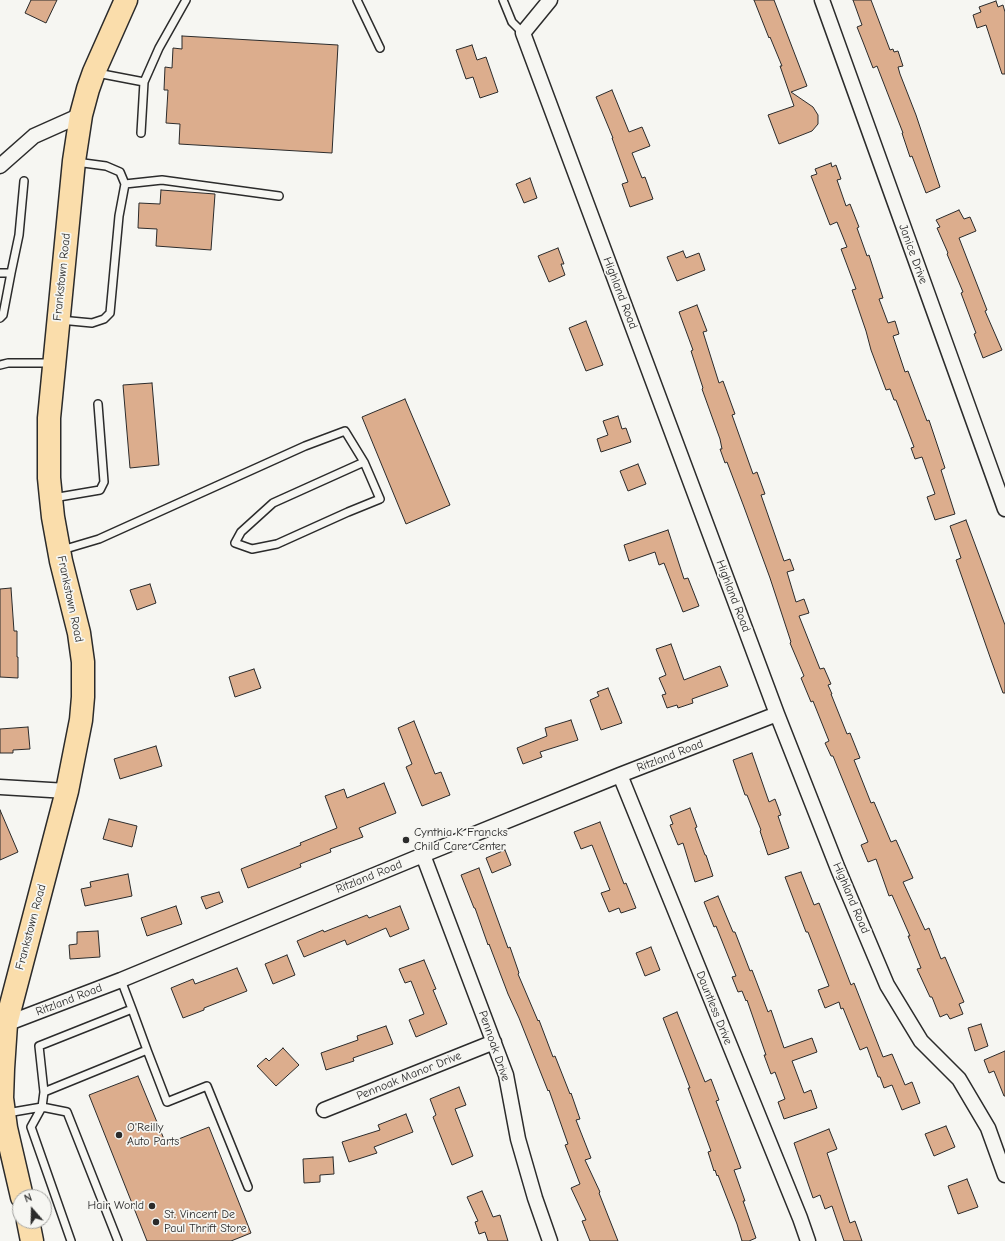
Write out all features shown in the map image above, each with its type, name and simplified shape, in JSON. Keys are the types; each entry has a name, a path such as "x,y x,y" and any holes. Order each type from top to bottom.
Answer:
{"main road":[{"name":"Frankstown Road","path":"20,1189 6,1128 2,1098 2,1051 6,1024 67,791 82,720 83,662 78,633 59,551 51,498 49,478 49,418 74,161 81,115 94,72 126,0"},
{"path":"30,1229 32,1241"}],"street":[{"path":"523,33 550,0"},
{"name":"Janice Drive","path":"822,0 1005,509"},
{"name":"Highland Road","path":"523,33 777,714 838,869 887,985 921,1041 959,1079 988,1128 1005,1175"},
{"path":"0,166 34,136 81,115"},
{"name":"Ritzland Road","path":"6,1024 121,980 620,775 777,714"},
{"name":"Dauntless Drive","path":"620,775 794,1203 808,1241"},
{"path":"0,786 67,791"},
{"name":"Pennoak Drive","path":"423,855 506,1075 518,1139 535,1198 550,1241"},
{"name":"Pennoak Manor Drive","path":"324,1110 494,1042"}],"lane":[{"path":"141,133 144,82 159,48 186,0"},
{"path":"357,0 380,48"},
{"path":"503,0 512,22 523,33"},
{"path":"94,72 144,82"},
{"path":"58,320 92,323 104,319 110,313 119,216 125,184 120,172 106,166 74,161"},
{"path":"125,184 162,180 279,196"},
{"path":"2,317 19,235 24,181"},
{"path":"0,273 11,273"},
{"path":"0,365 8,363 54,363"},
{"path":"51,498 100,490 104,482 98,404"},
{"path":"59,551 99,539 305,446 345,431 364,462 380,499 277,544 252,549 235,544 241,532 272,502 364,462"},
{"path":"121,980 167,1102 207,1086 248,1187"},
{"path":"71,1241 31,1127 42,1107 44,1092 40,1046 132,1009"},
{"path":"44,1092 147,1050"},
{"path":"4,1113 42,1107 68,1112 118,1241"}],"building":[{"path":"31,0 57,0 46,23 25,13"},
{"path":"754,0 774,0 807,86 791,92 813,107 818,115 818,124 812,131 779,144 768,115 794,106 780,66 782,66"},
{"path":"853,0 871,0 890,50 893,49 894,52 898,51 903,66 898,67 900,74 916,115 940,187 926,193 912,156 910,157 903,133 877,66 873,68 857,27 862,25"},
{"path":"996,1 998,7 1003,5 1005,12 1005,74 1002,74 986,25 977,28 973,15 981,12 979,7"},
{"path":"182,36 338,45 332,153 179,144 180,124 166,123 168,90 164,90 165,67 172,68 173,48 182,49"},
{"path":"472,45 477,60 486,57 498,92 480,98 473,77 466,79 456,50"},
{"path":"612,90 629,132 642,127 650,146 632,153 642,178 645,177 653,199 630,207 622,184 628,182 613,138 596,97"},
{"path":"831,163 832,167 836,165 841,179 837,180 846,206 850,204 859,227 857,228 867,256 869,255 883,298 879,299 888,323 895,321 899,334 893,336 905,372 908,371 927,421 929,420 945,468 941,470 955,514 935,520 927,497 935,494 922,457 915,459 911,448 914,447 896,400 894,400 890,389 886,390 871,350 852,290 856,289 841,249 847,247 837,222 830,225 811,176 817,174 815,169"},
{"path":"530,178 537,198 524,203 516,184"},
{"path":"161,190 215,194 211,250 156,246 157,229 138,228 139,203 160,204"},
{"path":"959,210 964,219 970,217 976,231 959,238 987,310 985,311 1002,350 983,358 974,334 976,333 961,293 963,292 937,228 940,227 936,220"},
{"path":"558,248 564,264 561,264 565,275 549,282 538,256"},
{"path":"683,251 686,258 699,253 705,270 677,281 667,257"},
{"path":"697,305 707,331 703,332 719,383 723,381 735,414 732,415 753,474 757,472 765,494 761,495 784,561 790,559 794,570 787,572 796,602 804,599 809,613 799,616 820,669 824,668 831,684 828,685 831,694 847,734 850,733 860,758 854,760 871,803 874,802 891,842 896,840 913,878 903,882 925,930 929,928 941,959 945,957 964,1002 959,1004 963,1014 950,1019 947,1014 940,1017 932,997 930,997 917,969 921,968 908,936 910,936 892,895 889,896 876,859 868,862 861,845 868,842 833,756 831,756 825,743 829,741 813,701 811,702 801,678 804,676 790,643 791,642 770,578 727,462 725,463 720,449 722,449 720,439 702,389 703,388 691,351 693,350 679,312"},
{"path":"586,321 603,365 586,371 569,328"},
{"path":"152,383 159,465 130,468 123,385"},
{"path":"405,399 450,505 406,524 362,417"},
{"path":"618,416 622,429 626,428 631,442 601,452 597,439 608,435 603,421"},
{"path":"638,464 646,484 628,491 620,471"},
{"path":"966,520 1005,625 1005,693 1003,693 956,560 961,558 950,526"},
{"path":"668,530 684,579 688,578 699,606 683,612 664,563 659,565 655,552 629,561 624,545"},
{"path":"150,584 156,603 137,610 130,590"},
{"path":"11,588 14,631 17,631 18,678 0,677 0,589"},
{"path":"671,644 684,680 720,666 728,686 692,699 693,703 678,708 677,705 667,708 662,695 666,694 659,678 666,675 656,649"},
{"path":"254,669 261,688 235,697 229,677"},
{"path":"608,688 622,723 601,730 590,700 599,696 597,692"},
{"path":"571,720 578,740 540,752 542,757 523,764 517,748 547,736 545,728"},
{"path":"414,721 435,774 441,772 450,795 422,806 406,767 412,764 398,728"},
{"path":"28,727 30,749 13,750 13,753 0,753 0,729"},
{"path":"156,746 162,766 120,779 114,759"},
{"path":"752,753 769,802 775,799 781,815 778,816 789,848 768,855 760,831 761,830 747,795 745,795 733,760"},
{"path":"384,783 396,813 359,828 363,837 330,849 331,852 300,864 301,867 248,888 241,869 301,845 300,843 337,828 325,796 344,789 347,798"},
{"path":"690,808 697,827 695,828 713,876 695,882 683,843 678,845 670,825 673,824 670,816"},
{"path":"0,810 18,852 0,860"},
{"path":"109,819 137,826 132,847 103,839"},
{"path":"600,822 624,884 626,883 636,908 621,913 619,908 609,912 601,893 610,890 592,845 581,849 574,832"},
{"path":"505,850 511,865 492,873 486,858"},
{"path":"479,868 508,948 510,947 519,973 518,974 538,1021 539,1020 553,1057 555,1056 570,1094 571,1093 580,1119 576,1120 591,1158 585,1160 600,1192 599,1193 618,1241 590,1241 582,1221 586,1220 571,1188 580,1184 565,1145 568,1144 549,1090 548,1091 508,994 461,875"},
{"path":"801,872 814,905 819,903 851,985 854,983 883,1057 892,1054 905,1085 912,1082 920,1103 902,1110 892,1085 884,1088 880,1077 878,1077 867,1047 860,1050 843,1008 841,1009 839,1002 825,1008 818,990 829,986 785,877"},
{"path":"128,874 132,896 85,906 81,889 91,887 90,882"},
{"path":"219,892 223,902 206,909 201,897"},
{"path":"718,896 733,932 735,932 750,971 752,970 768,1012 771,1010 784,1048 812,1038 817,1052 792,1061 804,1093 811,1090 817,1108 784,1119 778,1102 785,1099 775,1072 771,1074 747,1000 746,1001 742,991 738,992 732,977 736,976 716,926 714,927 704,902"},
{"path":"176,906 182,924 147,936 141,918"},
{"path":"400,906 409,929 390,937 386,928 347,945 345,940 304,957 297,941 323,930 324,932 367,915 369,918"},
{"path":"98,931 100,957 70,959 69,945 77,944 77,932"},
{"path":"651,947 660,970 645,976 636,953"},
{"path":"287,955 295,975 273,984 265,964"},
{"path":"424,960 436,989 433,990 447,1024 416,1037 409,1020 424,1014 411,981 405,983 399,969"},
{"path":"237,968 247,991 183,1018 171,988 193,979 195,984"},
{"path":"677,1012 705,1082 711,1079 719,1100 716,1101 741,1168 734,1170 756,1238 749,1241 742,1241 718,1175 717,1176 715,1170 714,1171 708,1152 711,1151 688,1088 690,1088 663,1018"},
{"path":"981,1024 988,1046 975,1051 968,1028"},
{"path":"386,1026 393,1044 353,1058 354,1061 326,1070 321,1053 358,1040 357,1036"},
{"path":"283,1048 299,1065 276,1086 257,1066 266,1058 269,1061"},
{"path":"1005,1051 1004,1096 994,1071 989,1073 984,1060"},
{"path":"138,1076 166,1144 209,1127 251,1233 231,1241 147,1241 89,1095"},
{"path":"459,1087 466,1105 455,1109 473,1156 452,1165 433,1117 436,1115 430,1099"},
{"path":"406,1114 413,1132 374,1147 377,1153 349,1162 342,1142 380,1130 378,1125"},
{"path":"946,1126 955,1147 934,1156 925,1134"},
{"path":"829,1129 837,1149 827,1153 850,1223 855,1221 862,1241 844,1241 832,1206 825,1209 820,1195 813,1198 794,1143"},
{"path":"333,1157 334,1174 320,1175 320,1182 304,1183 303,1159"},
{"path":"967,1179 978,1207 958,1214 948,1186"},
{"path":"482,1191 493,1217 500,1215 508,1241 488,1241 485,1232 479,1234 475,1222 478,1221 467,1197"}],"place":[{"name":"Cynthia K Francks Child Care Center","path":"406,840"},
{"name":"O'Reilly Auto Parts","path":"119,1135"},
{"name":"Hair World","path":"152,1206"},
{"name":"St. Vincent De Paul Thrift Store","path":"156,1222"}]}
